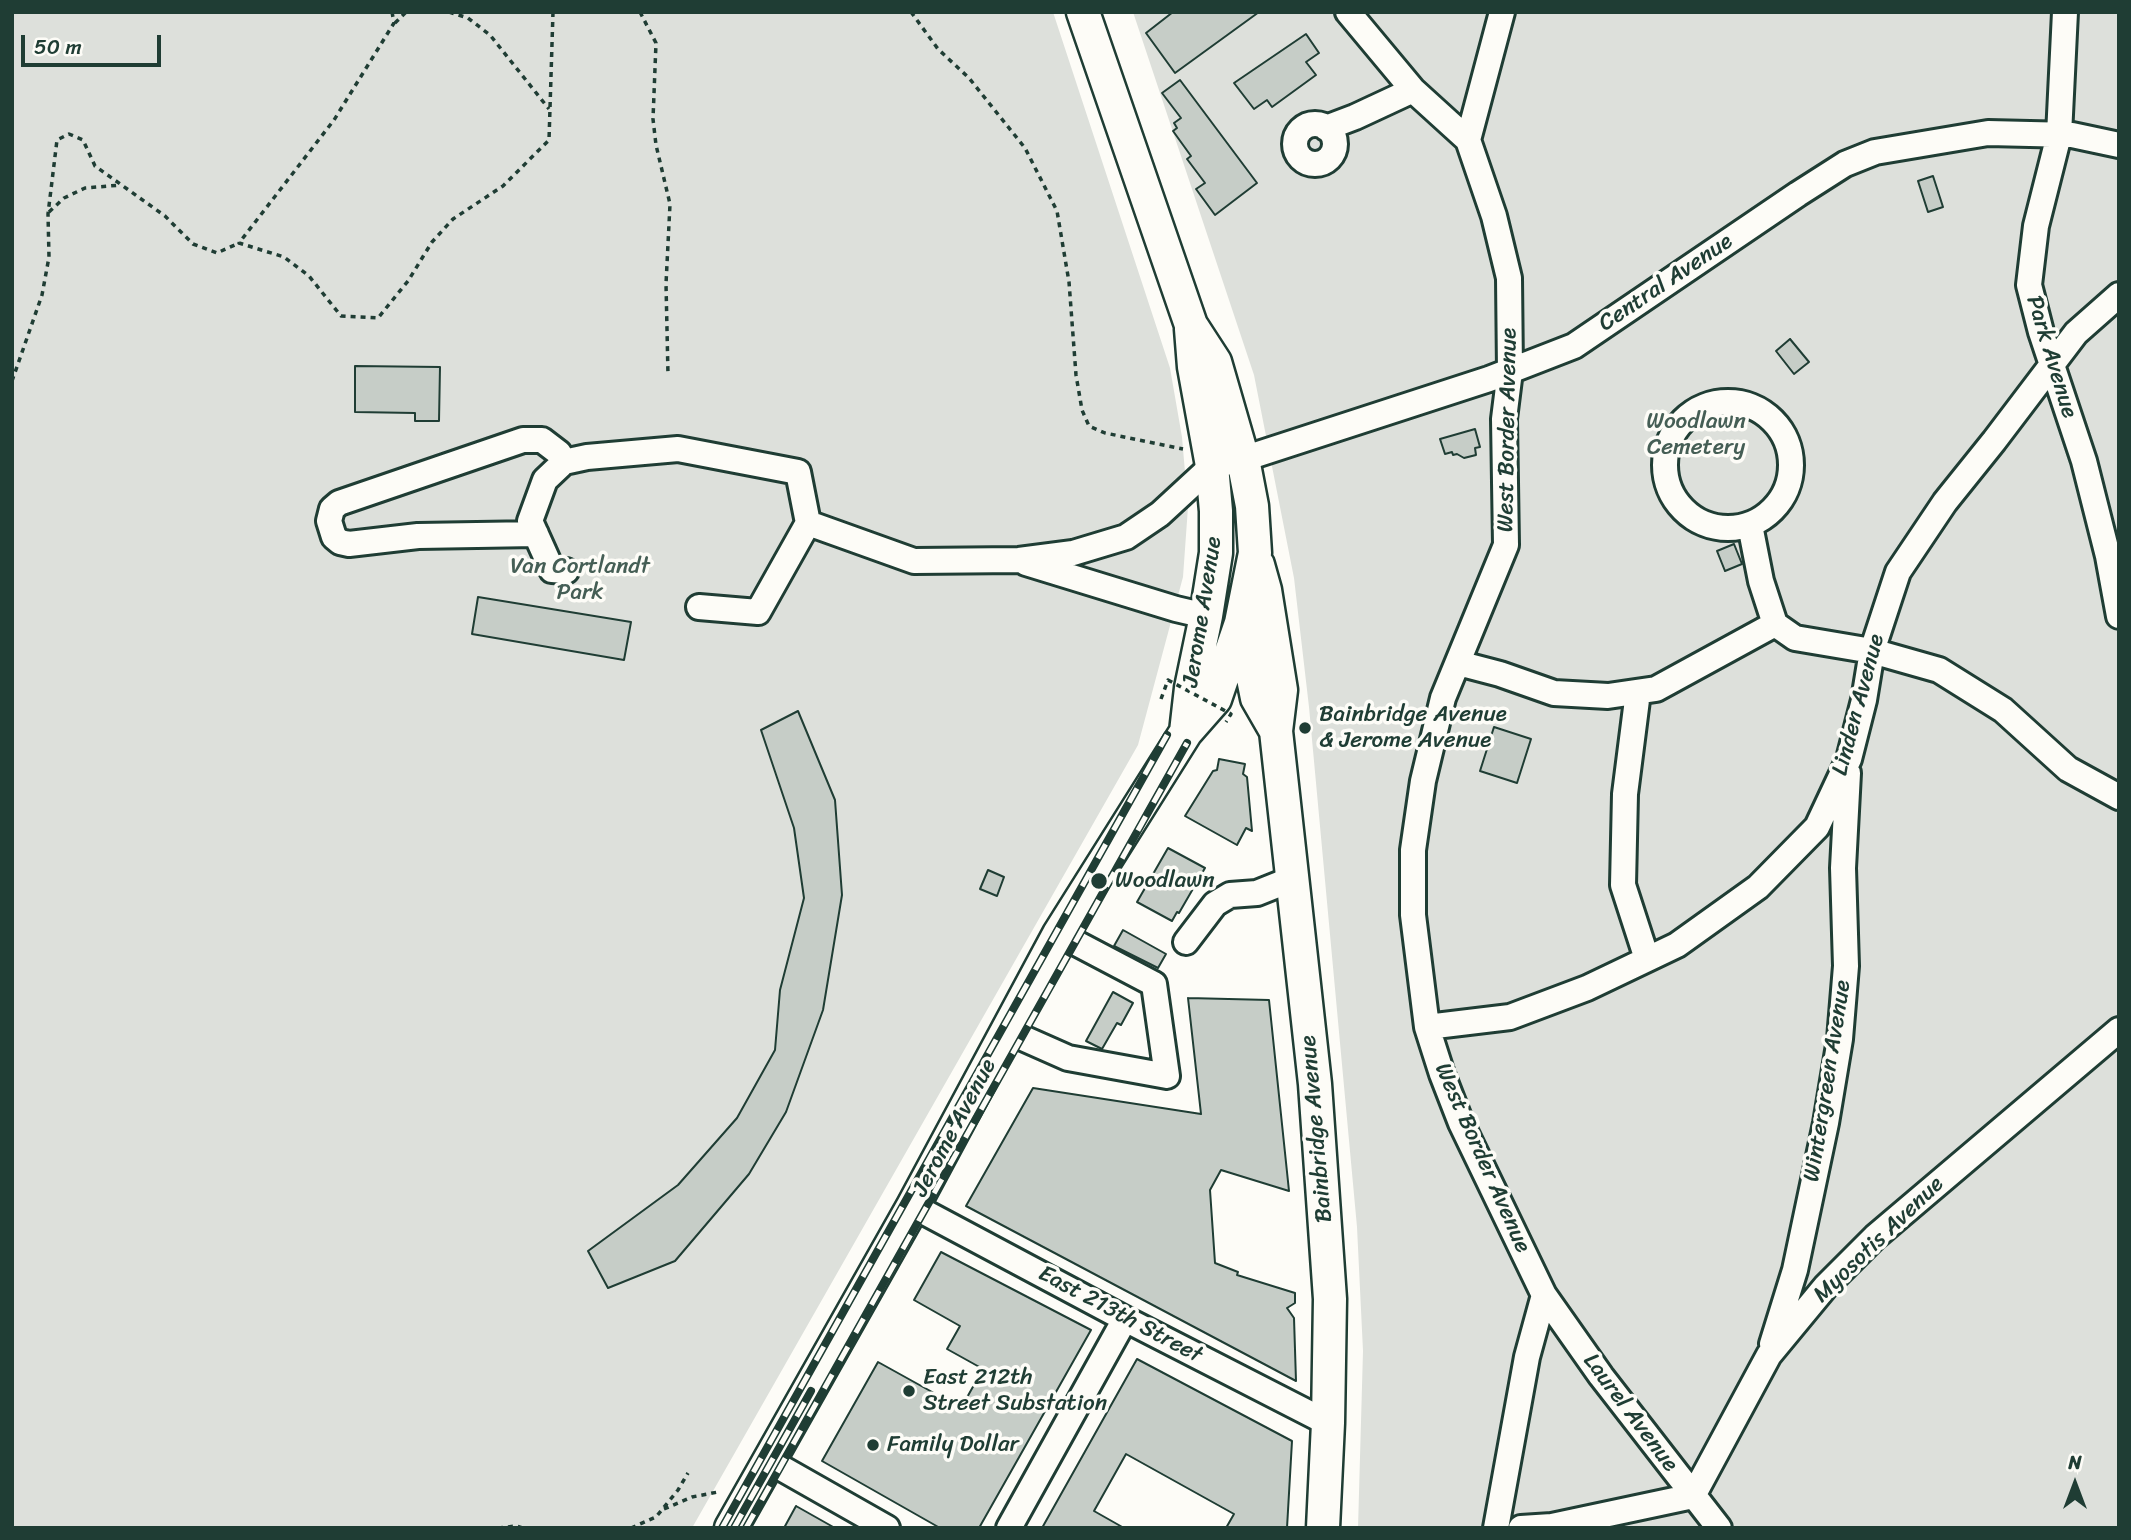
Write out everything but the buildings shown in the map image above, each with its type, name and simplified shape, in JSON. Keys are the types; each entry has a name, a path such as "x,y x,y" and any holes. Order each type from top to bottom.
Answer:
{"main road":[{"name":"Jerome Avenue","path":"731,1528 913,1206 1059,934 1185,732 1215,699 1241,623 1255,553 1252,506 1243,459 1215,362 1191,325 1083,12"},
{"name":"Jerome Avenue","path":"1185,732 1216,553 1212,466 1194,368 1191,325"},
{"name":"Bainbridge Avenue","path":"1255,553 1265,590 1281,690 1276,731 1315,1084 1329,1286 1324,1528"},
{"path":"1206,616 1241,623"},
{"name":"Bainbridge Avenue","path":"1241,623 1257,698 1276,731"}],"street":[{"name":"West Border Avenue","path":"1348,12 1413,90 1468,140 1494,216 1509,278 1510,370 1504,419 1506,545 1443,698 1423,781 1413,850 1413,915 1427,1027 1442,1074 1461,1123 1545,1295"},
{"path":"1468,140 1502,12"},
{"name":"Park Avenue","path":"2065,12 2059,135 2036,226 2029,285 2084,461 2108,556 2119,616"},
{"path":"1326,128 1413,90"},
{"name":"Central Avenue","path":"1212,466 1243,459 1574,346 1798,194 1845,164 1875,152 1988,133 2073,135 2119,145"},
{"name":"Linden Avenue","path":"1427,1027 1510,1017 1587,988 1677,945 1758,887 1817,827 1849,759 1864,700 1872,651 1898,572 1945,502 2076,333 2119,295"},
{"path":"1721,401 1743,403 1758,408 1775,421 1788,440 1793,462 1790,484 1779,504 1763,519 1750,525 1728,529 1706,525 1687,514 1672,497 1664,461 1669,440 1682,421 1699,408 1721,401"},
{"path":"536,534 418,536 349,544 334,537 329,521 332,509 339,503 523,440 542,440 559,453 564,462"},
{"path":"566,571 552,570 530,521 545,480 564,462 587,457 678,449 798,472 808,523 758,611 699,607"},
{"path":"808,523 914,561 1019,560 1073,553 1126,537 1160,514 1212,466"},
{"path":"1750,525 1761,581 1775,624 1795,638 1872,651 1939,670 2003,710 2067,769 2119,797"},
{"path":"1019,560 1206,616"},
{"path":"1458,663 1554,693 1608,696 1656,689 1775,624"},
{"path":"1638,692 1625,794 1623,885 1647,959"},
{"name":"Wintergreen Avenue","path":"1769,1355 1795,1270 1826,1123 1839,1039 1846,966 1843,868 1849,759"},
{"path":"1186,942 1215,904 1230,895 1257,893 1293,879"},
{"path":"1007,1031 1068,1058 1167,1076 1154,984 1059,934"},
{"name":"Myosotis Avenue","path":"1693,1496 1769,1355 1826,1286 1875,1237 2119,1030"},
{"name":"East 213th Street","path":"913,1206 1328,1423"},
{"path":"1496,1528 1527,1357 1545,1295"},
{"name":"Laurel Avenue","path":"1545,1295 1601,1376 1719,1528"},
{"path":"1009,1528 1125,1319"},
{"path":"769,1461 887,1528"},
{"path":"1521,1528 1552,1526 1693,1496"}],"path":[{"path":"392,12 394,23"},
{"path":"12,382 42,295 49,257 48,214 57,140 69,134 83,140 95,166 165,216 193,244 216,253 239,243 334,120 394,23 406,12"},
{"path":"449,12 468,18 490,35 550,111"},
{"path":"239,243 285,257 309,276 341,316 378,318 408,281 432,242 453,219 503,186 549,140 553,12"},
{"path":"640,12 656,43 653,119 670,205 666,284 668,374"},
{"path":"911,12 937,49 969,78 1025,148 1057,211 1069,282 1076,375 1082,410 1089,426 1114,436 1185,449"},
{"path":"48,214 64,198 85,188 121,185"},
{"path":"1161,699 1168,680 1231,714 1226,722"},
{"path":"631,1528 656,1517 688,1473"},
{"path":"663,1510 692,1497 718,1492"},
{"path":"498,1528 523,1528"}],"green space":[{"name":"Van Cortlandt Park","path":"12,12 1053,12 1170,368 1182,437 1188,507 1183,577 1138,745 692,1528 12,1528"},
{"name":"Woodlawn Cemetery","path":"1133,12 2119,12 2119,1528 1358,1528 1363,1351 1357,1227 1309,707 1294,578 1254,375"}],"railway":[{"path":"722,1528 1167,735"},
{"path":"746,1528 1187,743"},
{"path":"734,1528 811,1391"}],"place":[{"name":"Bainbridge Avenue & Jerome Avenue","path":"1305,728"},
{"name":"Woodlawn","path":"1099,881"},
{"name":"East 212th Street Substation","path":"909,1391"},
{"name":"Family Dollar","path":"873,1445"}]}
